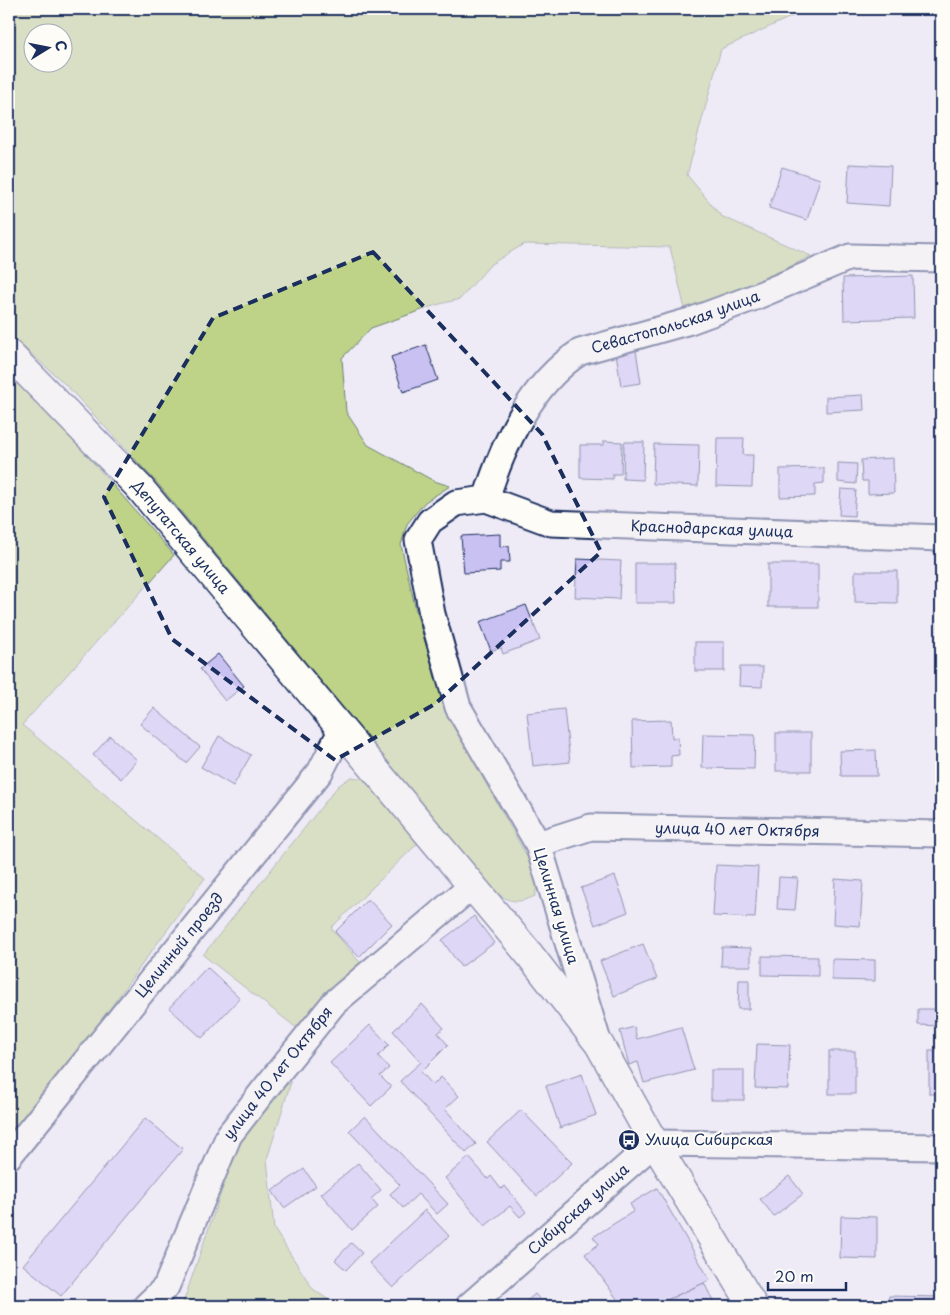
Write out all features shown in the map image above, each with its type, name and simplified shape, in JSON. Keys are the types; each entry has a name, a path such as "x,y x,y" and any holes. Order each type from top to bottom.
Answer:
{"street":[{"name":"Севастопольская улица","path":"486,499 498,461 528,404 564,362 580,352 690,321 755,297 850,257 941,259"},
{"name":"Депутатская улица","path":"9,354 139,487 530,954 599,1044"},
{"name":"Краснодарская улица","path":"486,499 551,523 941,538"},
{"name":"Целинная улица","path":"486,499 456,503 430,521 418,540 432,614 458,707 538,844 599,1044 654,1143 753,1306"},
{"name":"Целинный проезд","path":"9,1156 320,772 342,729"},
{"name":"улица 40 лет Октября","path":"538,844 590,827 941,834"},
{"name":"улица 40 лет Октября","path":"146,1306 166,1287 230,1135 264,1090 334,1004 472,886"},
{"path":"654,1143 941,1147"},
{"name":"Сибирская улица","path":"469,1306 654,1143"}],"highlighted area":[{"path":"373,252 542,434 601,552 435,704 335,760 172,639 104,497 213,318"}],"green space":[{"path":"9,9 831,9 795,15 721,49 687,175 721,216 811,256 745,289 685,309 670,247 524,244 491,264 460,299 436,305 371,328 342,358 346,412 368,445 434,481 450,486 425,502 407,524 401,545 417,615 446,712 534,869 537,883 535,896 516,901 498,894 157,483 65,384 9,334"},
{"path":"9,372 29,389 174,555 22,725 205,878 97,1026 9,1140"},
{"path":"351,777 366,779 420,841 331,928 363,966 298,1029 203,955 338,786"},
{"path":"291,1082 267,1159 274,1229 313,1289 337,1306 182,1306 237,1146 262,1104"}],"building":[{"path":"849,164 891,166 889,206 847,203"},
{"path":"782,167 820,179 807,220 769,208"},
{"path":"913,276 914,318 844,320 843,278"},
{"path":"426,345 438,380 403,392 391,357"},
{"path":"636,350 641,383 621,386 616,353"},
{"path":"863,395 864,410 826,412 826,397"},
{"path":"717,438 744,438 743,455 753,455 752,487 716,486"},
{"path":"604,441 622,442 621,474 613,474 613,479 580,478 580,445 604,445"},
{"path":"624,442 644,442 643,480 623,479"},
{"path":"654,444 699,445 698,486 653,484"},
{"path":"893,458 894,493 868,494 868,481 862,481 861,460"},
{"path":"838,463 857,464 856,484 838,482"},
{"path":"824,468 824,483 815,484 815,496 780,497 780,469"},
{"path":"841,489 856,490 854,516 839,515"},
{"path":"500,534 500,547 509,546 510,562 500,562 500,571 464,573 461,536"},
{"path":"577,559 621,561 619,599 575,597"},
{"path":"635,563 675,563 676,603 635,603"},
{"path":"768,564 818,564 818,607 768,607"},
{"path":"855,571 897,571 897,603 855,602"},
{"path":"941,600 941,636 940,636"},
{"path":"526,605 540,640 503,654 501,648 491,651 480,622"},
{"path":"695,642 724,642 724,671 695,671"},
{"path":"218,654 244,686 225,701 200,669"},
{"path":"740,667 763,667 762,687 739,686"},
{"path":"154,708 200,747 186,763 140,724"},
{"path":"564,709 570,762 533,766 527,713"},
{"path":"671,720 672,738 678,737 679,755 671,756 671,767 633,768 632,721"},
{"path":"776,733 811,733 811,771 776,771"},
{"path":"703,734 755,735 754,769 702,768"},
{"path":"110,736 137,760 121,779 93,755"},
{"path":"219,736 251,755 233,786 201,767"},
{"path":"876,750 877,776 841,776 840,751"},
{"path":"716,865 758,867 755,918 713,916"},
{"path":"615,876 628,912 595,925 581,888"},
{"path":"779,877 798,878 795,910 777,909"},
{"path":"835,879 863,881 860,926 833,924"},
{"path":"368,899 392,924 359,957 335,932"},
{"path":"474,916 494,943 461,967 442,940"},
{"path":"643,944 657,979 614,996 600,961"},
{"path":"722,947 751,948 751,966 721,966"},
{"path":"762,956 818,957 818,976 762,975"},
{"path":"832,959 875,960 875,981 832,980"},
{"path":"939,966 941,966 941,998 937,998"},
{"path":"207,967 240,998 202,1038 169,1008"},
{"path":"739,980 749,980 749,1009 738,1009"},
{"path":"422,1004 444,1028 438,1033 448,1045 421,1072 433,1085 441,1077 459,1096 445,1109 476,1144 466,1153 400,1081 421,1062 393,1031"},
{"path":"918,1009 941,1009 941,1026 918,1025"},
{"path":"370,1025 389,1045 378,1056 389,1068 380,1076 391,1087 371,1106 330,1063"},
{"path":"634,1027 637,1039 681,1027 694,1070 644,1083 638,1062 629,1065 620,1031"},
{"path":"757,1044 790,1045 788,1089 755,1088"},
{"path":"829,1051 855,1051 855,1094 829,1094"},
{"path":"929,1051 941,1051 941,1094 929,1094"},
{"path":"711,1070 744,1070 744,1100 711,1100"},
{"path":"582,1074 596,1115 560,1128 546,1086"},
{"path":"521,1110 572,1163 537,1196 487,1142"},
{"path":"365,1116 448,1204 437,1214 418,1194 403,1208 390,1194 400,1185 349,1131"},
{"path":"145,1118 183,1149 61,1296 23,1265"},
{"path":"469,1157 488,1179 491,1176 501,1189 505,1186 526,1212 520,1217 510,1206 485,1226 445,1178"},
{"path":"358,1163 381,1190 371,1199 378,1207 352,1230 321,1194"},
{"path":"304,1169 316,1186 284,1208 272,1191"},
{"path":"789,1176 803,1194 774,1216 760,1199"},
{"path":"657,1188 710,1280 654,1306 622,1306 585,1254 599,1244 593,1237 634,1211 630,1204"},
{"path":"425,1210 449,1236 393,1288 369,1263"},
{"path":"841,1216 877,1217 877,1259 840,1258"},
{"path":"351,1243 362,1253 346,1270 335,1260"},
{"path":"704,1283 716,1306 654,1306"},
{"path":"535,1294 546,1306 521,1306"},
{"path":"889,1296 941,1297 941,1306 888,1306"}],"place":[{"name":"Улица Сибирская","path":"629,1140"}]}
